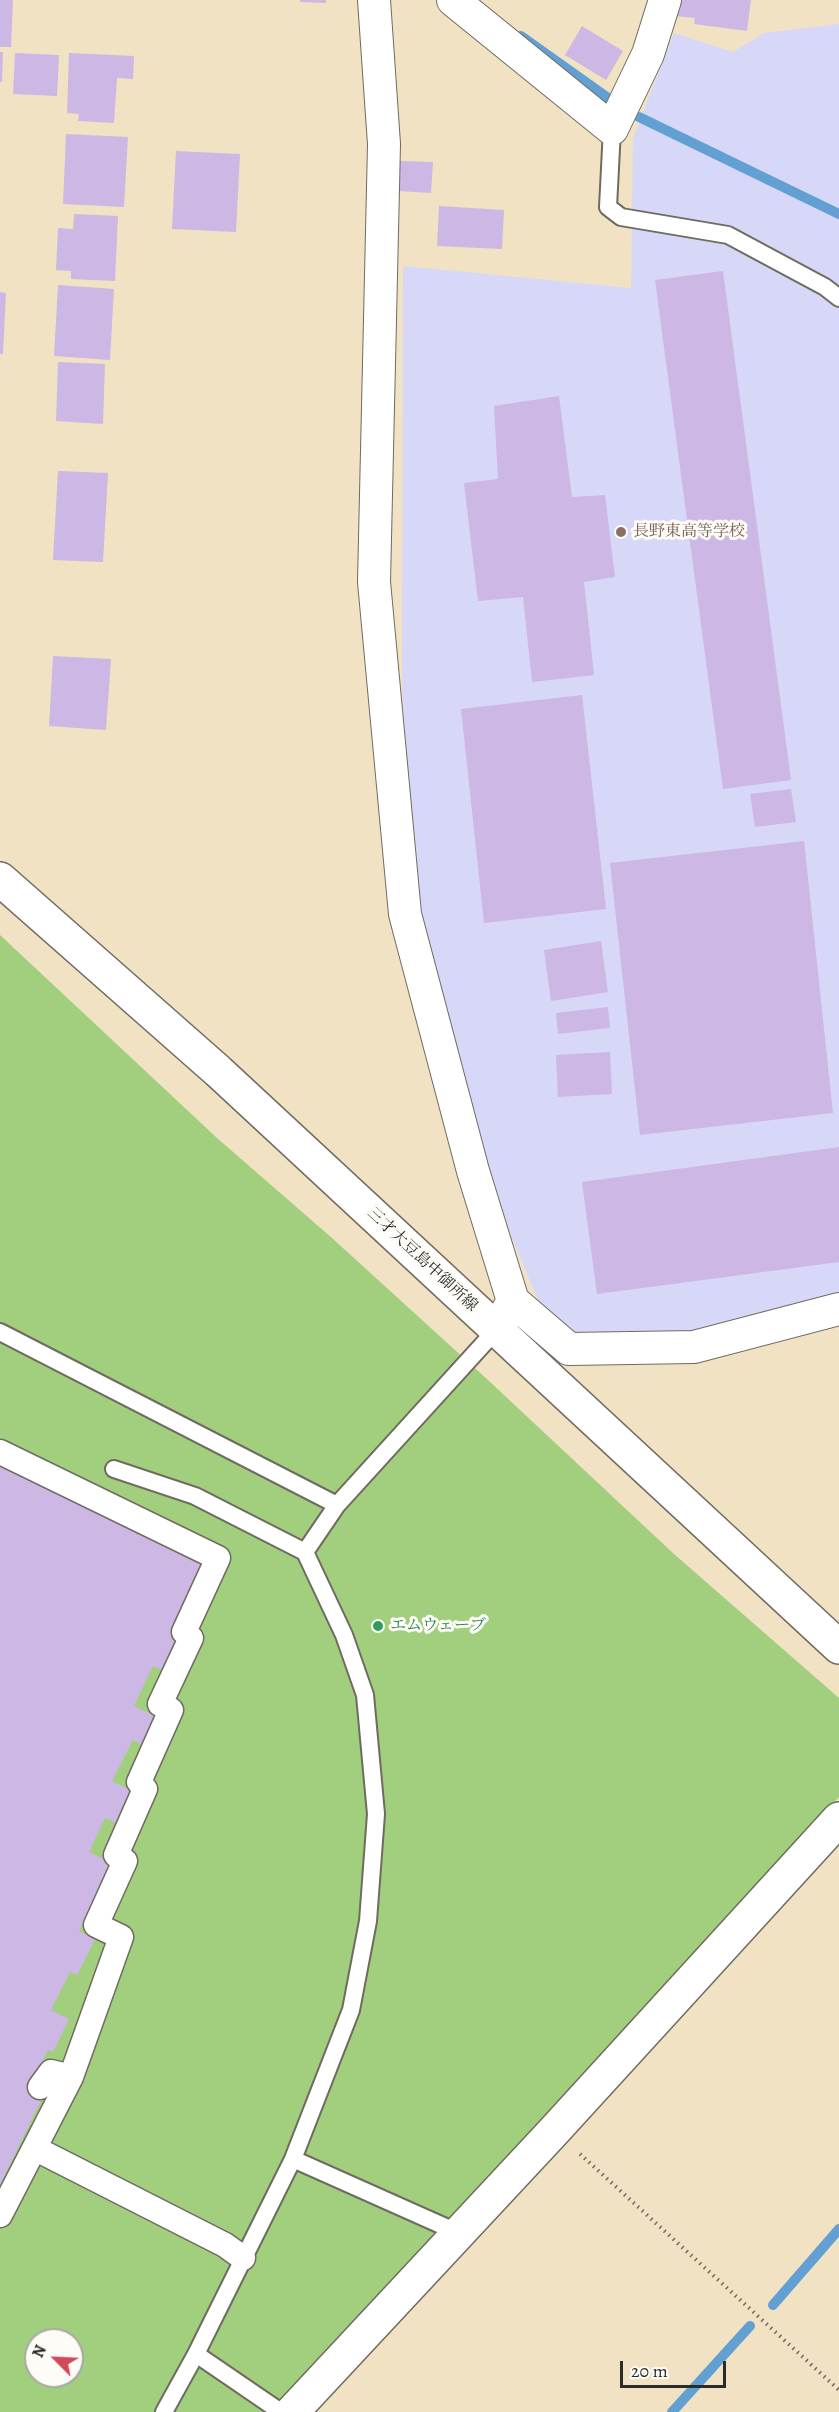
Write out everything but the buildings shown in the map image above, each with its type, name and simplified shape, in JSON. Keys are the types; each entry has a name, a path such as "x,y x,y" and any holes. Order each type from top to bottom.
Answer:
{"main road":[{"name":"三才大豆島中御所線","path":"0,879 218,1071 839,1647"},
{"path":"292,2412 459,2234 839,1819"}],"street":[{"path":"374,0 384,144 374,582 405,914 472,1171 513,1301 569,1349 693,1347 839,1310"},
{"path":"453,0 612,129 648,54 665,0"},
{"path":"496,1329 513,1301"},
{"path":"0,1452 218,1558 184,1632 190,1638 160,1704 171,1710 139,1782 146,1789 116,1855 125,1861 96,1926 121,1937 71,2077 36,2149 0,2215"},
{"path":"39,2087 51,2072 71,2077"},
{"path":"36,2149 225,2245 243,2258"}],"lane":[{"path":"612,129 608,207 621,217 728,235 825,287 839,298"},
{"path":"305,1552 338,1505 496,1329"},
{"path":"0,1332 338,1505"},
{"path":"114,1469 195,1496 305,1552 344,1635 365,1695 376,1814 368,1921 351,2010 293,2159 196,2354 164,2412"},
{"path":"293,2159 459,2234"},
{"path":"196,2354 281,2412"}],"path":[{"path":"554,2131 839,2390"}],"shaded area":[{"name":"長野東高等学校","path":"839,24 839,1294 694,1332 570,1339 539,1303 508,1228 447,1028 417,911 402,690 403,266 631,288 633,138 674,33 733,52 764,33"}],"green space":[{"name":"エムウェーブ","path":"0,935 217,1138 332,1238 674,1554 839,1698 839,1797 273,2412 0,2412"}],"waterway":[{"path":"521,36 611,100"},
{"path":"639,117 839,214"},
{"path":"773,2305 839,2229"},
{"path":"672,2412 750,2326"}],"place":[{"name":"長野東高等学校","path":"621,532"},
{"name":"エムウェーブ","path":"378,1626"}]}
